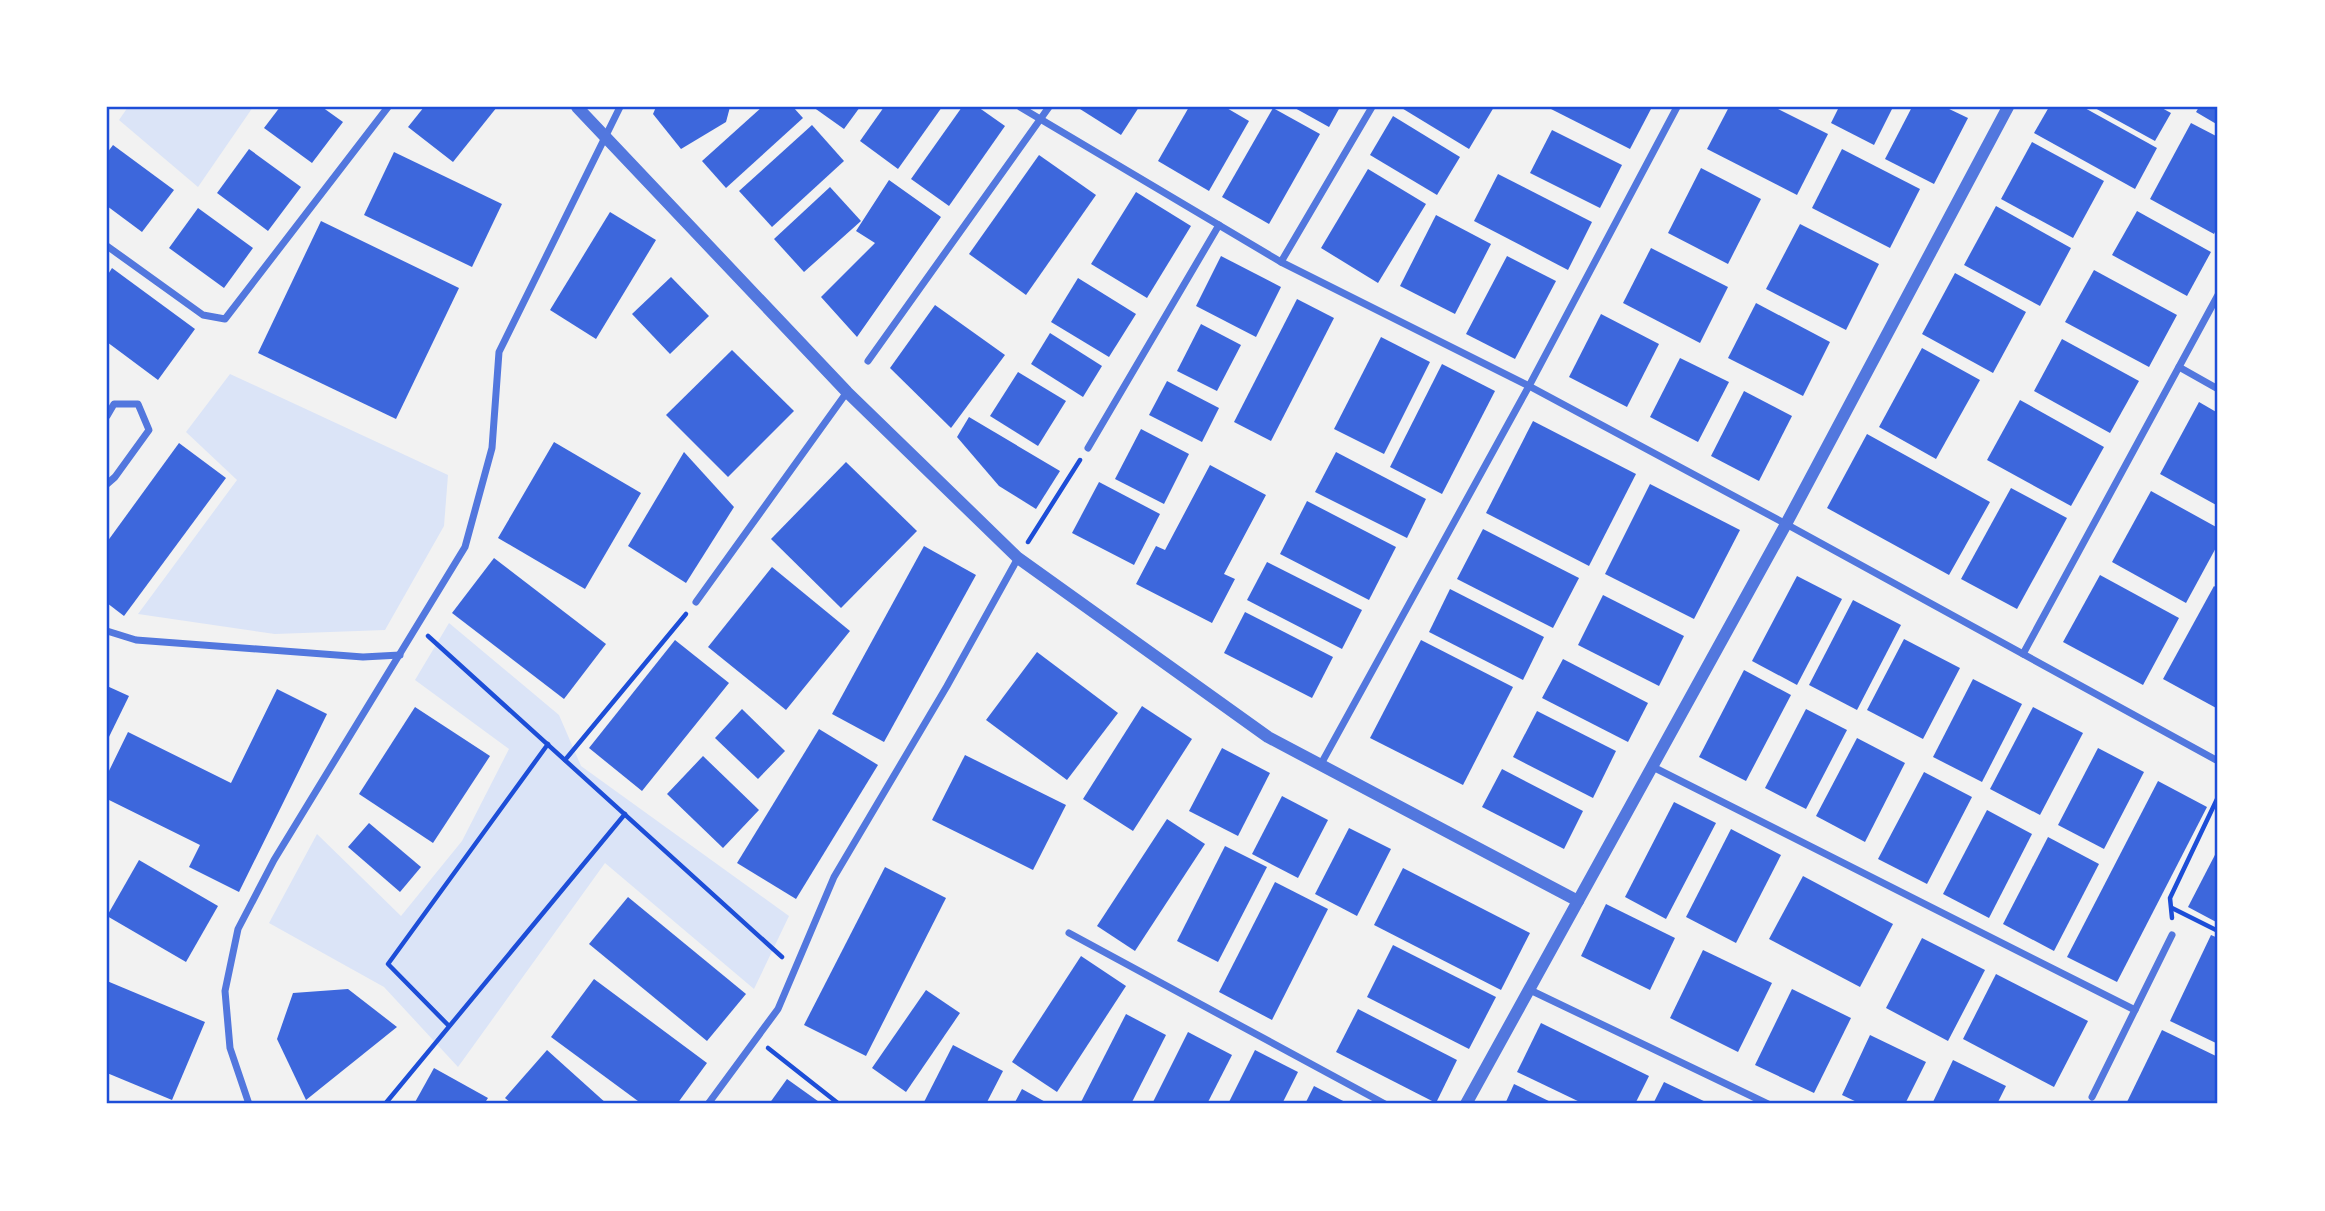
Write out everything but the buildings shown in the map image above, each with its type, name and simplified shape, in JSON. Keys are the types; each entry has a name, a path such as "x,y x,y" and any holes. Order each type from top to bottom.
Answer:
{"street":[{"path":"107,246 203,315 225,319 388,107"},
{"path":"576,107 847,392 1018,558 1268,737 1578,901"},
{"path":"250,1104 230,1048 225,992 237,929 274,860 465,547 492,448 499,352 620,107"},
{"path":"1020,107 1281,262 1529,386 1786,523 2218,761"},
{"path":"868,361 1049,107"},
{"path":"1281,262 1372,107"},
{"path":"1321,764 1529,386 1677,107"},
{"path":"1466,1104 1786,523 2008,107"},
{"path":"1088,448 1219,225"},
{"path":"2023,654 2218,295"},
{"path":"2179,367 2218,389"},
{"path":"696,602 847,392"},
{"path":"107,416 114,404 138,404 149,430 107,484"},
{"path":"708,1104 778,1009 834,877 947,686 1018,558"},
{"path":"107,631 136,639 363,657 400,655"},
{"path":"1651,766 2135,1010"},
{"path":"1069,933 1385,1104"},
{"path":"2092,1097 2172,935"},
{"path":"1530,990 1768,1104"}],"path":[{"path":"1018,558 1088,448"},
{"path":"565,760 696,602"},
{"path":"417,626 795,969"},
{"path":"449,1026 388,964 548,744"},
{"path":"2171,898 2218,797"},
{"path":"385,1104 625,814"},
{"path":"2171,908 2218,931"},
{"path":"756,1039 839,1104"}],"shaded area":[{"path":"128,107 253,107 198,187 119,120"},
{"path":"230,374 448,475 444,526 385,630 275,634 138,614 237,480 186,432"},
{"path":"449,623 559,715 581,766 789,916 754,989 605,863 458,1067 384,987 269,923 317,834 401,916 462,841 509,749 415,680"}]}
